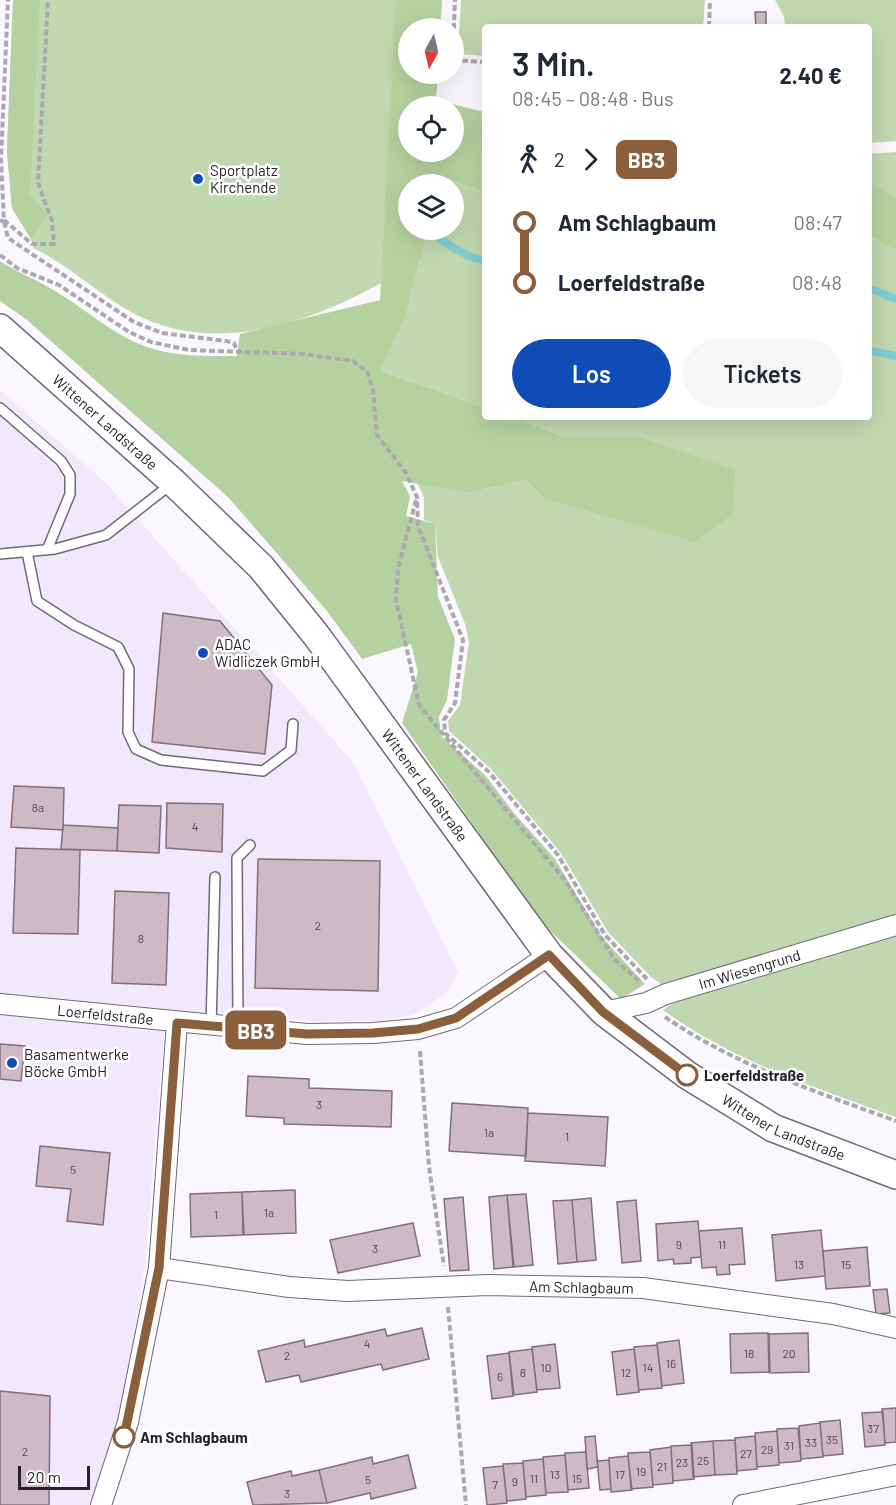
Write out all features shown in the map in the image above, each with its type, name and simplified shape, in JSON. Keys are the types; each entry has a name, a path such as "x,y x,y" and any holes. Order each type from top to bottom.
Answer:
{"main road":[{"name":"Wittener Landstraße","path":"0,328 173,482 261,567 309,626 549,955 603,1012 687,1075 773,1128 896,1175"}],"street":[{"name":"Im Wiesengrund","path":"603,1012 896,925"},
{"name":"Loerfeldstraße","path":"0,1004 307,1034 373,1033 418,1029 456,1018 549,955"},
{"path":"102,1505 128,1422 159,1268 177,1023"},
{"name":"Am Schlagbaum","path":"159,1268 289,1287 348,1291 487,1285 643,1288 833,1314 896,1328"},
{"path":"743,1505 896,1475"}],"lane":[{"path":"0,408 60,461 70,475 70,494 47,550"},
{"path":"0,554 47,550 106,535 173,482"},
{"path":"27,552 37,601 74,626 118,647 129,669 128,732 136,749 161,760 263,771 291,750 294,724"},
{"path":"238,1029 237,858 250,845"},
{"path":"211,1026 215,877"}],"path":[{"path":"8,0 1,159 3,221 8,238 134,322 162,333 226,341 234,344 237,351"},
{"path":"3,221 32,244 54,244 52,221 38,183 48,0"},
{"path":"454,18 455,0"},
{"path":"709,24 710,0"},
{"path":"464,61 482,62"},
{"path":"0,255 17,268 59,285 129,332 151,342 189,350 304,354 353,361 367,371 373,390 377,435 406,473 417,497 418,526 463,640 455,704 444,720 445,733 489,772 558,855 605,935 648,981 656,998"},
{"path":"417,497 398,569 396,600 419,705 564,879 615,960 694,1036 787,1082 896,1121"}],"shaded area":[{"path":"0,390 105,482 352,761 458,972 445,994 414,1015 376,1021 312,1021 166,1011 145,1266 125,1393 96,1505 0,1505"}],"green space":[{"name":"Sportplatz Kirchende","path":"13,0 442,0 441,18 398,18 398,84 429,84 417,96 398,96 398,126 389,144 381,283 353,298 291,322 259,330 226,333 194,332 163,326 133,313 60,263 33,248 31,239 12,208 7,151"},
{"path":"13,0 40,0 30,195 47,215 31,239 12,208 7,151"},
{"path":"396,0 442,0 441,18 398,18 398,84 437,84 436,96 398,96 398,162 464,162 464,107 482,112 482,191 464,185 464,174 398,174 398,240 425,240 406,315 381,371 482,406 482,420 522,420 566,438 641,438 735,470 734,513 695,542 544,498 526,480 467,493 402,481 410,496 406,516 435,524 438,597 455,639 447,700 439,717 441,736 485,775 514,813 555,859 602,937 645,984 621,999 541,922 402,723 418,672 411,644 362,659 327,611 228,497 27,320 0,301 0,261 53,289 138,344 182,354 237,356 240,334 380,300"},
{"path":"461,0 705,0 703,24 482,24 482,56 464,54 464,18 460,18"},
{"path":"775,0 896,0 896,141 872,143 872,24 785,24 784,16"},
{"path":"896,152 896,198 872,182 872,154"},
{"path":"872,182 896,198 896,251 872,237"},
{"path":"464,185 482,191 482,406 381,371 406,315 425,240 464,240"},
{"path":"872,237 896,251 896,919 667,988 651,977 608,932 561,853 491,769 449,731 448,721 460,705 469,642 465,624 438,557 435,524 424,520 424,497 417,483 467,493 526,480 544,498 641,438 566,438 522,420 872,420"},
{"path":"896,932 896,1117 746,1059 663,1010 683,997"}],"building":[{"path":"755,12 766,12 766,24 756,24"},
{"name":"ADAC Widliczek GmbH","path":"163,613 220,621 272,685 265,754 152,742"},
{"path":"14,786 64,788 63,830 11,827"},
{"path":"167,803 223,804 222,852 166,848"},
{"path":"119,805 161,806 159,853 117,851"},
{"path":"63,825 118,828 117,851 61,849"},
{"path":"16,848 80,850 78,934 13,933"},
{"path":"258,859 380,861 378,991 255,988"},
{"path":"115,891 169,893 166,985 112,983"},
{"name":"Basamentwerke Böcke GmbH","path":"0,1044 25,1046 21,1081 0,1079"},
{"path":"248,1076 309,1079 309,1088 392,1091 391,1127 284,1124 284,1118 246,1116"},
{"path":"452,1103 528,1108 526,1156 449,1151"},
{"path":"528,1113 608,1117 605,1166 525,1161"},
{"path":"40,1146 110,1153 103,1225 67,1221 71,1189 36,1186"},
{"path":"295,1190 296,1233 244,1235 242,1192"},
{"path":"242,1192 243,1235 191,1237 190,1194"},
{"path":"526,1194 533,1265 514,1267 507,1195"},
{"path":"507,1195 513,1267 494,1269 489,1197"},
{"path":"463,1197 469,1270 450,1271 444,1199"},
{"path":"591,1198 596,1260 577,1262 572,1200"},
{"path":"572,1200 577,1262 558,1264 553,1201"},
{"path":"636,1200 641,1261 622,1263 617,1202"},
{"path":"698,1221 701,1257 691,1258 691,1263 674,1264 673,1259 658,1261 656,1224"},
{"path":"413,1223 420,1256 338,1273 330,1240"},
{"path":"742,1228 745,1264 729,1265 730,1274 717,1275 716,1267 702,1268 699,1231"},
{"path":"821,1230 825,1276 776,1281 772,1235"},
{"path":"867,1247 870,1286 826,1289 823,1251"},
{"path":"887,1289 890,1313 876,1314 873,1290"},
{"path":"422,1328 429,1359 383,1370 381,1364 301,1382 299,1375 266,1382 258,1351 304,1340 305,1347 385,1329 387,1336"},
{"path":"768,1333 769,1372 731,1373 730,1334"},
{"path":"808,1333 809,1372 770,1373 769,1334"},
{"path":"679,1340 684,1383 662,1386 657,1343"},
{"path":"555,1344 560,1388 537,1390 532,1347"},
{"path":"657,1345 662,1388 639,1390 634,1347"},
{"path":"532,1349 537,1392 514,1395 509,1352"},
{"path":"634,1349 639,1392 617,1395 612,1352"},
{"path":"509,1353 513,1396 492,1399 487,1356"},
{"path":"0,1391 50,1396 49,1505 0,1505"},
{"path":"896,1408 896,1442 885,1443 882,1409"},
{"path":"883,1412 885,1445 865,1447 862,1413"},
{"path":"840,1420 843,1454 823,1456 820,1422"},
{"path":"820,1423 823,1457 801,1459 799,1426"},
{"path":"798,1428 801,1461 779,1463 777,1429"},
{"path":"777,1431 779,1465 757,1467 755,1433"},
{"path":"595,1436 598,1467 587,1469 585,1437"},
{"path":"755,1436 757,1469 737,1471 735,1438"},
{"path":"735,1440 737,1474 715,1475 713,1441"},
{"path":"713,1441 715,1475 693,1477 691,1443"},
{"path":"692,1445 694,1479 673,1481 671,1446"},
{"path":"671,1447 673,1483 653,1485 650,1450"},
{"path":"586,1452 589,1488 568,1490 565,1453"},
{"path":"650,1452 653,1487 631,1489 628,1453"},
{"path":"408,1455 416,1488 371,1499 370,1493 327,1503 319,1470 372,1457 373,1464"},
{"path":"565,1455 568,1492 546,1493 543,1457"},
{"path":"628,1456 632,1490 611,1492 609,1458"},
{"path":"543,1459 546,1495 526,1497 523,1461"},
{"path":"609,1460 611,1489 600,1490 597,1461"},
{"path":"523,1463 526,1499 507,1501 503,1464"},
{"path":"503,1466 507,1503 487,1505 483,1468"},
{"path":"319,1470 327,1503 253,1505 247,1482 291,1471 292,1476"}],"waterway":[{"path":"442,240 455,249 482,260"},
{"path":"872,290 896,299"},
{"path":"872,351 896,356"}],"bus line":[{"name":"BB3","path":"124,1437 159,1268 177,1023 307,1034 373,1033 418,1029 456,1018 549,955 569,979 603,1012 637,1040 687,1075"}],"place":[{"name":"Sportplatz Kirchende","path":"198,179"},
{"name":"ADAC Widliczek GmbH","path":"203,653"},
{"name":"Basamentwerke Böcke GmbH","path":"12,1063"},
{"name":"Loerfeldstraße","path":"687,1075"},
{"name":"Am Schlagbaum","path":"124,1437"}]}
